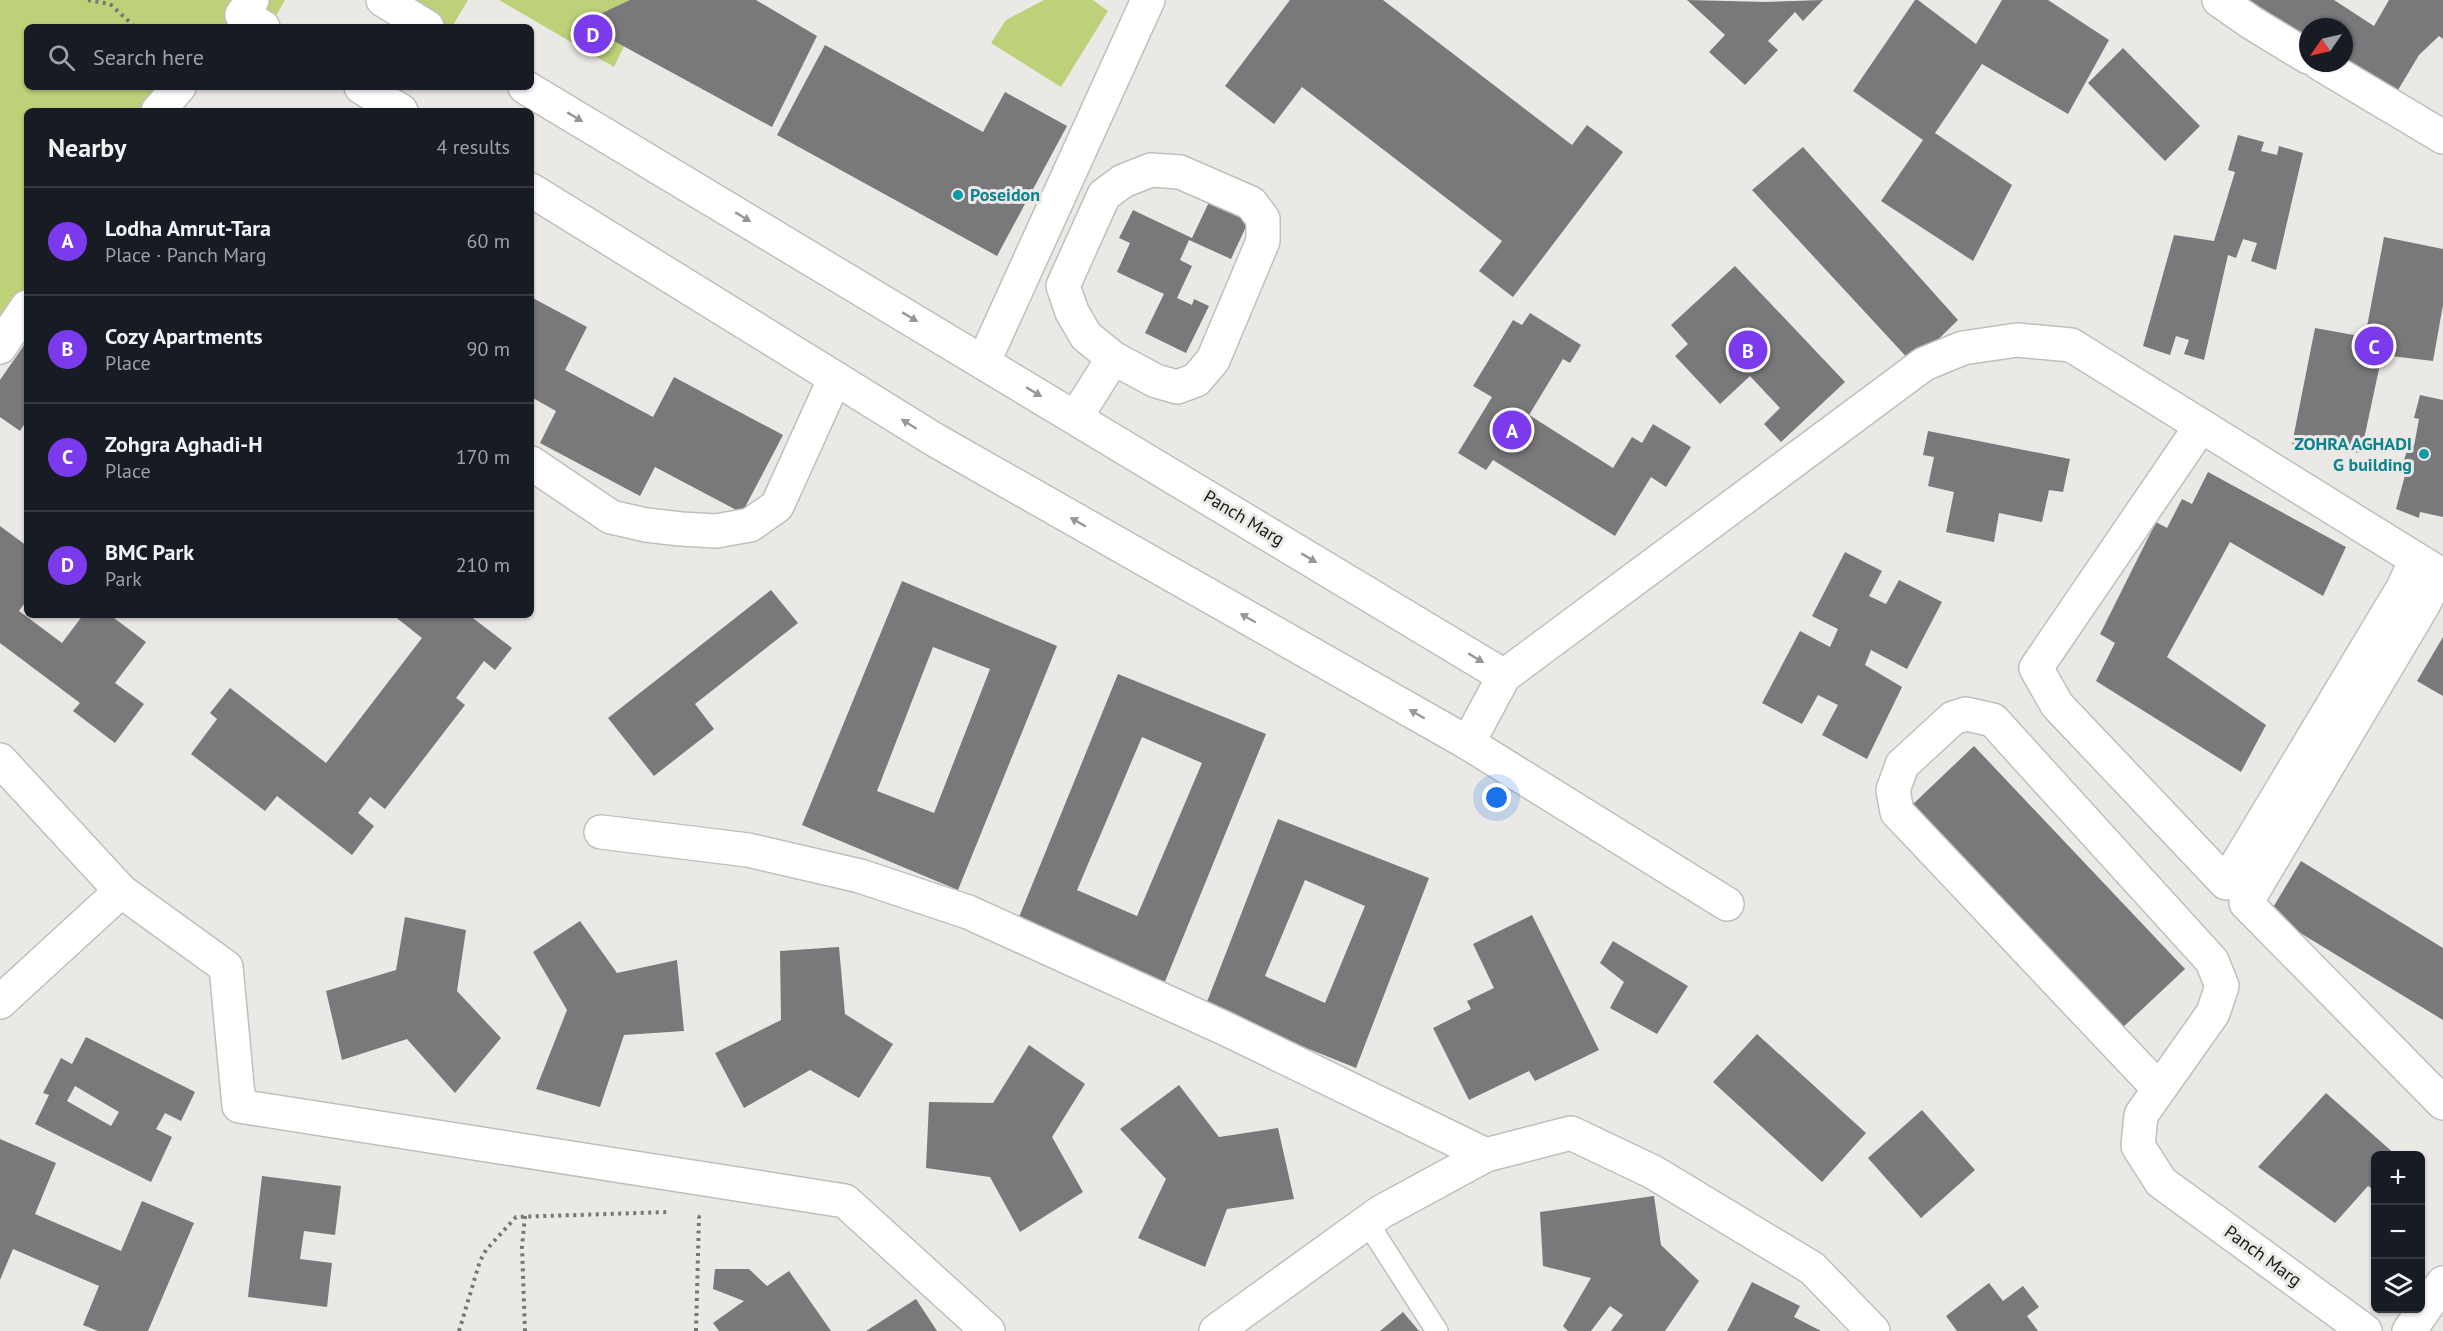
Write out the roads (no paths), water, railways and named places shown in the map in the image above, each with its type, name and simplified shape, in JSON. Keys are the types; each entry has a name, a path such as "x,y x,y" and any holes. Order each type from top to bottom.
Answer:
{"street":[{"path":"383,0 422,24"},
{"path":"984,362 1148,0"},
{"path":"2219,0 2299,52"},
{"path":"2334,72 2443,137"},
{"path":"161,108 176,90"},
{"path":"366,90 396,108"},
{"name":"Panch Marg","path":"530,90 1504,675"},
{"path":"1151,170 1180,172 1251,203 1263,219 1263,241 1213,360 1197,380 1177,387 1156,381 1113,358 1086,336 1072,312 1063,286 1104,195 1123,181 1151,170"},
{"path":"534,192 935,440 1468,743 1727,904"},
{"path":"0,347 24,311"},
{"path":"1468,743 1504,675 1924,364 1963,348 2018,340 2071,345 2433,570"},
{"path":"1076,417 1113,358"},
{"path":"534,466 611,517 646,525 681,529 716,531 750,525 777,506 836,378"},
{"path":"2201,426 2036,668 2057,705 2226,883 2403,588 2433,570"},
{"path":"2433,570 2433,610 2246,903 2443,1103"},
{"path":"1966,714 1993,720 2212,961 2222,986 2212,1013 2159,1089 1897,812 1893,790 1902,765 1953,718 1966,714"},
{"path":"0,760 121,891 226,967 239,1106 845,1201 988,1331"},
{"path":"601,832 748,850 860,876 968,912 1224,1028 1486,1155"},
{"path":"0,1002 121,891"},
{"name":"Panch Marg","path":"2159,1089 2141,1115 2138,1146 2161,1182 2365,1331"},
{"path":"1216,1331 1381,1212 1486,1155 1570,1133 1653,1172 1812,1268 1873,1331"},
{"path":"2409,1331 2443,1283"}],"lane":[{"path":"1367,1222 1437,1331"}],"place":[{"name":"BMC Park","path":"593,34"},
{"name":"Poseidon","path":"958,195"},
{"name":"Zohgra Aghadi-H","path":"2374,346"},
{"name":"Cozy Apartments","path":"1748,350"},
{"name":"Lodha Amrut-Tara","path":"1512,430"},
{"name":"ZOHRA AGHADI G building","path":"2424,454"}]}
